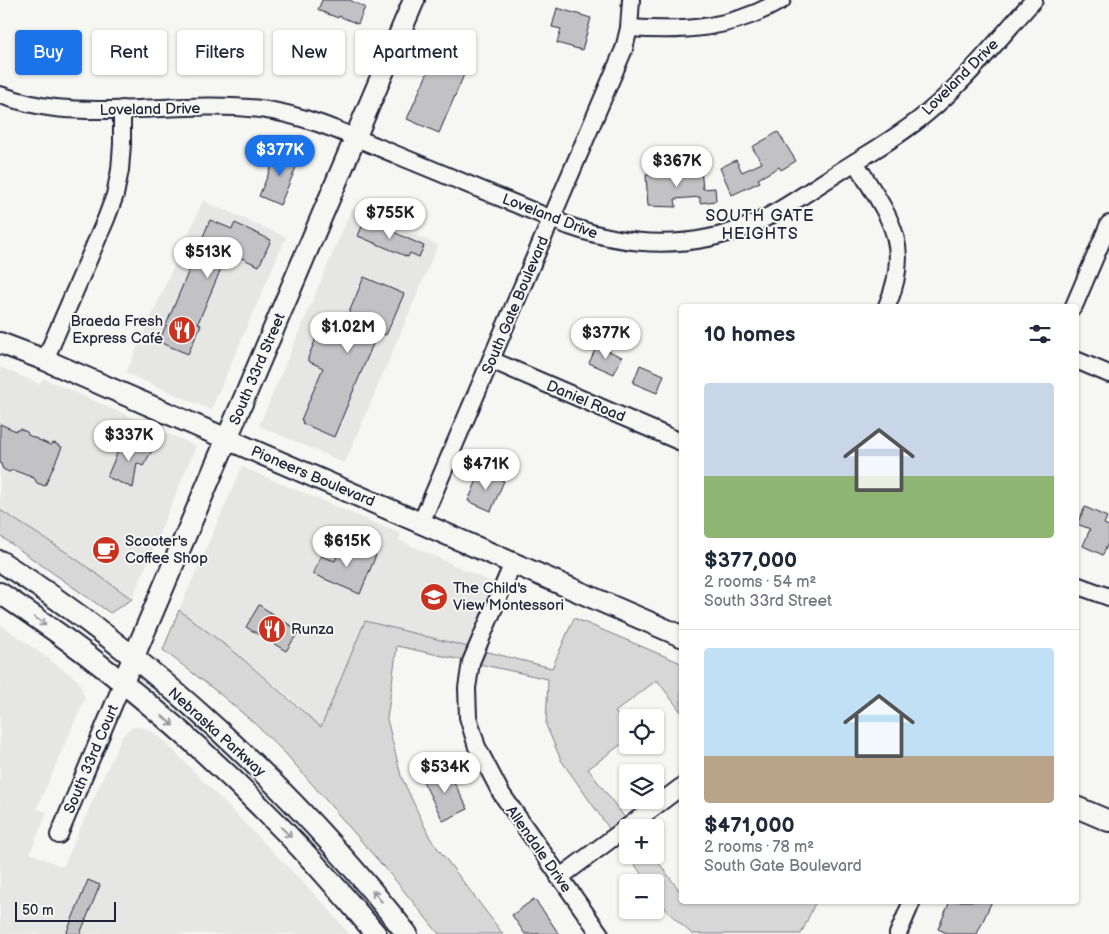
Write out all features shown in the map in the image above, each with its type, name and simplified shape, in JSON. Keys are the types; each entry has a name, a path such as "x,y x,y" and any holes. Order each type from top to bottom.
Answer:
{"main road":[{"name":"South 33rd Street","path":"123,682 414,0"},
{"name":"Pioneers Boulevard","path":"6,344 679,635"},
{"name":"Nebraska Parkway","path":"0,561 76,614 133,657 198,713 306,816 342,855 407,934"},
{"name":"Nebraska Parkway","path":"0,593 123,682 197,746 292,837 376,934"},
{"path":"1079,808 1109,821"}],"street":[{"name":"South Gate Boulevard","path":"421,523 624,49 629,28 631,0"},
{"path":"629,28 669,31 699,29 737,20 782,0"},
{"name":"Loveland Drive","path":"0,95 25,103 54,108 87,110 227,107 261,109 291,115 356,138 595,235 649,243 675,243 704,239 744,227 775,213 898,135 927,113 955,87 1034,0"},
{"path":"45,360 115,195 122,152 122,109"},
{"path":"855,162 889,217 895,232 898,265 896,281 888,304"},
{"path":"1075,304 1109,224"},
{"name":"Daniel Road","path":"491,360 679,441"},
{"path":"1079,361 1109,374"},
{"name":"Allendale Drive","path":"513,563 471,662 467,688 468,717 477,747 501,793 600,934"},
{"path":"1079,586 1109,596"},
{"name":"South 33rd Court","path":"59,835 123,682"},
{"path":"559,878 679,788"},
{"path":"898,934 911,904"}],"shaded area":[{"path":"203,201 286,237 211,410 126,373"},
{"path":"352,208 438,245 345,463 259,426"},
{"path":"0,367 40,384 43,378 196,446 132,599 66,552 0,510"},
{"path":"242,467 401,534 399,540 502,587 476,649 365,621 321,727 288,696 179,610"},
{"path":"0,510 66,552 132,599 110,613 0,536"},
{"path":"179,610 237,654 321,727 365,621 552,668 574,618 679,662 679,709 657,680 615,712 619,718 619,746 588,769 626,819 619,819 619,843 561,760 546,725 548,679 397,646 387,719 401,776 430,838 503,934 439,934 286,754 220,694 163,650"},
{"path":"0,624 78,680 85,698 37,808 47,813 30,853 63,867 122,736 132,727 140,727 151,731 164,741 326,906 349,934 0,934"},
{"path":"634,864 660,864 679,890 679,904 815,904 801,934 692,934 664,906 664,874 641,874"}],"building":[{"path":"322,0 349,0 365,7 358,24 318,10"},
{"path":"557,8 591,18 582,50 557,43 561,29 552,27"},
{"path":"427,75 464,75 439,133 407,119"},
{"path":"778,132 796,161 781,170 779,167 758,179 760,182 732,195 720,168 736,160 742,172 762,163 752,147"},
{"path":"279,149 300,158 280,205 259,196"},
{"path":"701,169 703,189 715,188 716,201 700,203 700,197 675,199 676,207 648,206 646,175"},
{"path":"365,219 424,246 419,257 410,253 408,257 358,236"},
{"path":"210,220 232,229 235,223 271,240 259,266 228,252 198,323 201,325 188,354 159,342"},
{"path":"364,277 404,294 386,335 378,332 334,437 302,423 303,421 301,420 323,368 308,361 308,358 320,328 339,336"},
{"path":"597,346 622,357 614,374 589,363"},
{"path":"640,365 664,375 657,393 633,383"},
{"path":"0,424 16,431 20,429 27,432 28,435 50,445 54,443 62,447 45,486 37,483 34,478 13,470 9,472 3,469 0,462"},
{"path":"124,437 153,449 143,466 137,463 133,488 107,477"},
{"path":"481,471 504,481 491,511 468,501"},
{"path":"1085,507 1107,517 1104,524 1109,526 1109,540 1103,555 1083,546 1090,529 1079,525 1079,520"},
{"path":"343,541 376,555 360,594 313,574 321,556 335,561"},
{"name":"Runza","path":"259,605 299,631 286,651 246,627"},
{"path":"446,767 468,809 443,821 422,779"},
{"path":"88,880 100,885 80,934 66,934"},
{"path":"534,899 559,934 525,934 512,915"},
{"path":"949,904 991,904 977,934 949,934 938,929"}],"place":[{"name":"Braeda Fresh Express Café","path":"182,330"},
{"name":"Scooter's Coffee Shop","path":"106,550"},
{"name":"The Child's View Montessori","path":"434,597"},
{"name":"Runza","path":"272,629"}],"district":[{"name":"SOUTH GATE HEIGHTS","path":"760,224"}]}
